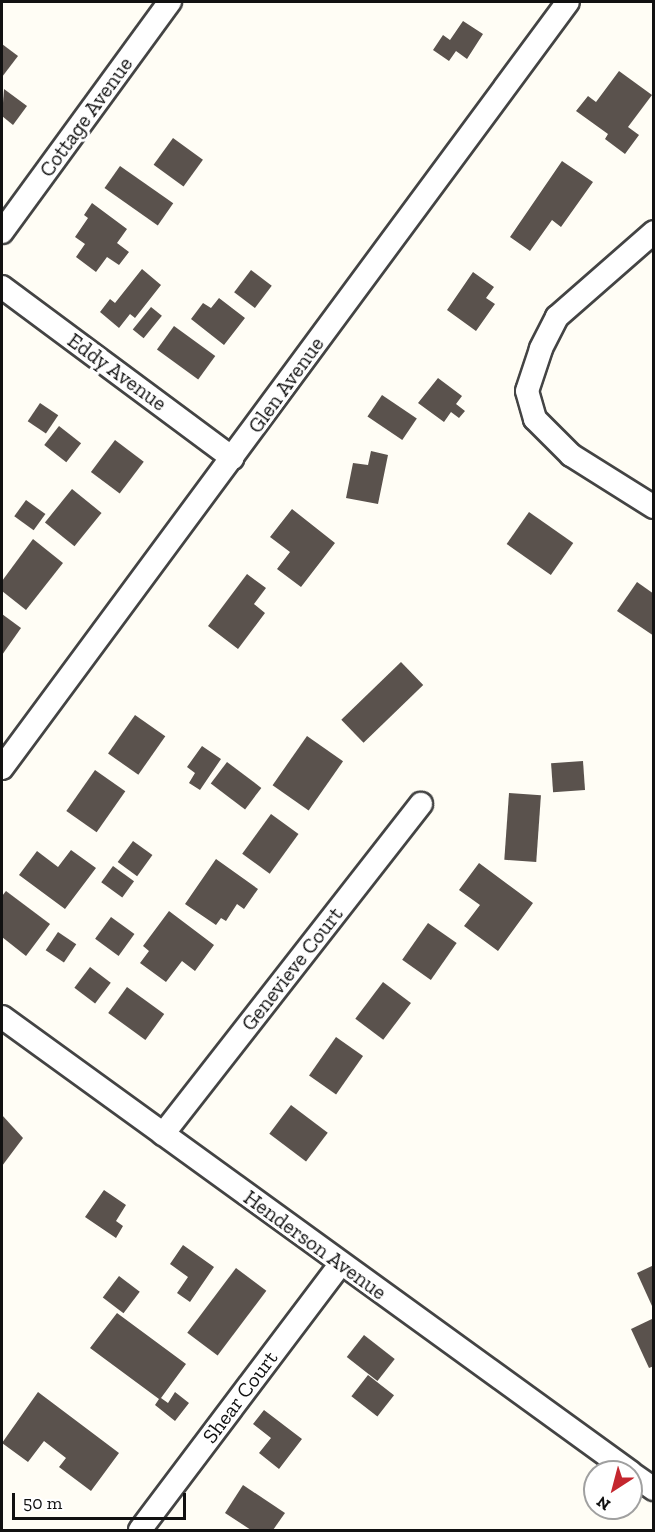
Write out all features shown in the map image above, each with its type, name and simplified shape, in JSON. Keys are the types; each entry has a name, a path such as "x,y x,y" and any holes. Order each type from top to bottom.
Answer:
{"street":[{"name":"Cottage Avenue","path":"2,231 170,2"},
{"name":"Glen Avenue","path":"2,768 568,2"},
{"path":"654,232 557,317 541,349 527,391 535,419 572,455 654,507"},
{"name":"Eddy Avenue","path":"2,287 232,458"},
{"name":"Genevieve Court","path":"163,1134 421,804"},
{"name":"Henderson Avenue","path":"2,1017 613,1460"},
{"name":"Shear Court","path":"140,1530 341,1263"}],"building":[{"path":"463,21 483,34 467,59 456,51 449,61 433,50 443,35 450,40"},
{"path":"2,44 18,56 2,77"},
{"path":"619,71 652,95 628,127 639,135 625,154 605,139 608,134 576,111 588,96 596,102"},
{"path":"4,89 27,106 13,125 2,116"},
{"path":"173,138 203,160 184,186 154,165"},
{"path":"562,161 593,182 561,227 552,220 530,251 510,237"},
{"path":"120,166 173,203 158,225 105,188"},
{"path":"92,203 127,229 117,243 129,252 119,265 107,257 96,272 76,257 85,244 75,237 88,218 84,215"},
{"path":"142,269 161,285 135,318 130,314 119,328 100,312 110,299 115,303"},
{"path":"251,270 272,286 255,308 234,292"},
{"path":"473,272 494,287 486,298 495,304 476,331 447,310"},
{"path":"219,298 245,318 224,345 191,319 203,303 211,308"},
{"path":"151,307 162,316 144,338 133,330"},
{"path":"174,326 215,356 198,379 157,349"},
{"path":"438,378 462,396 456,404 465,411 459,418 451,412 444,422 418,403"},
{"path":"382,395 417,418 402,440 367,417"},
{"path":"40,403 58,415 46,434 28,421"},
{"path":"59,426 81,443 66,462 44,445"},
{"path":"115,440 144,462 120,494 91,472"},
{"path":"371,451 388,455 378,504 346,498 353,463 368,465"},
{"path":"72,489 102,513 74,546 45,522"},
{"path":"26,500 45,514 34,530 14,516"},
{"path":"292,509 335,543 301,587 277,569 290,552 270,537"},
{"path":"529,512 573,543 551,575 507,544"},
{"path":"33,539 63,563 26,610 2,591 2,581"},
{"path":"247,574 266,588 254,604 265,613 238,649 208,626"},
{"path":"637,582 654,594 654,636 617,611"},
{"path":"2,614 21,628 2,655"},
{"path":"401,662 423,685 364,743 341,720"},
{"path":"135,715 165,736 138,775 108,754"},
{"path":"307,736 343,761 309,810 273,785"},
{"path":"202,746 221,759 200,790 189,783 195,773 187,767"},
{"path":"583,761 585,790 553,792 551,763"},
{"path":"227,762 261,788 245,809 211,784"},
{"path":"95,770 125,791 97,832 66,811"},
{"path":"509,793 541,795 536,862 504,860"},
{"path":"271,814 299,834 270,874 242,854"},
{"path":"133,841 152,855 137,876 118,862"},
{"path":"71,850 96,868 65,909 19,875 37,851 58,867"},
{"path":"216,859 258,889 244,909 237,904 226,921 221,918 216,925 185,904"},
{"path":"479,863 533,903 498,951 464,926 480,905 459,890"},
{"path":"113,866 134,881 122,897 101,882"},
{"path":"6,891 50,924 26,956 2,937 2,896"},
{"path":"169,911 214,945 195,971 182,961 166,982 140,963 149,951 143,946"},
{"path":"111,917 134,934 119,956 95,939"},
{"path":"428,923 457,943 431,980 402,960"},
{"path":"58,932 76,944 64,963 46,950"},
{"path":"90,967 111,983 95,1003 74,988"},
{"path":"383,982 411,1003 383,1040 355,1019"},
{"path":"127,987 164,1014 145,1040 108,1013"},
{"path":"336,1037 363,1056 336,1094 309,1076"},
{"path":"291,1105 328,1133 306,1161 269,1134"},
{"path":"2,1115 23,1138 2,1166"},
{"path":"104,1190 126,1205 116,1221 123,1226 116,1238 85,1217"},
{"path":"183,1245 214,1267 190,1302 177,1293 188,1277 170,1264"},
{"path":"654,1265 654,1305 652,1306 637,1273"},
{"path":"236,1268 266,1291 218,1356 187,1333"},
{"path":"119,1276 140,1292 124,1313 103,1298"},
{"path":"117,1313 186,1364 161,1398 168,1403 175,1392 189,1403 175,1421 155,1405 159,1399 90,1348"},
{"path":"654,1318 654,1366 649,1368 631,1329"},
{"path":"364,1335 395,1359 377,1381 347,1357"},
{"path":"368,1375 394,1395 377,1417 351,1396"},
{"path":"38,1392 119,1453 91,1491 59,1467 66,1458 44,1441 28,1462 2,1443"},
{"path":"264,1410 302,1439 279,1469 259,1453 271,1438 253,1424"},
{"path":"243,1485 285,1513 273,1530 251,1530 225,1513"}]}
